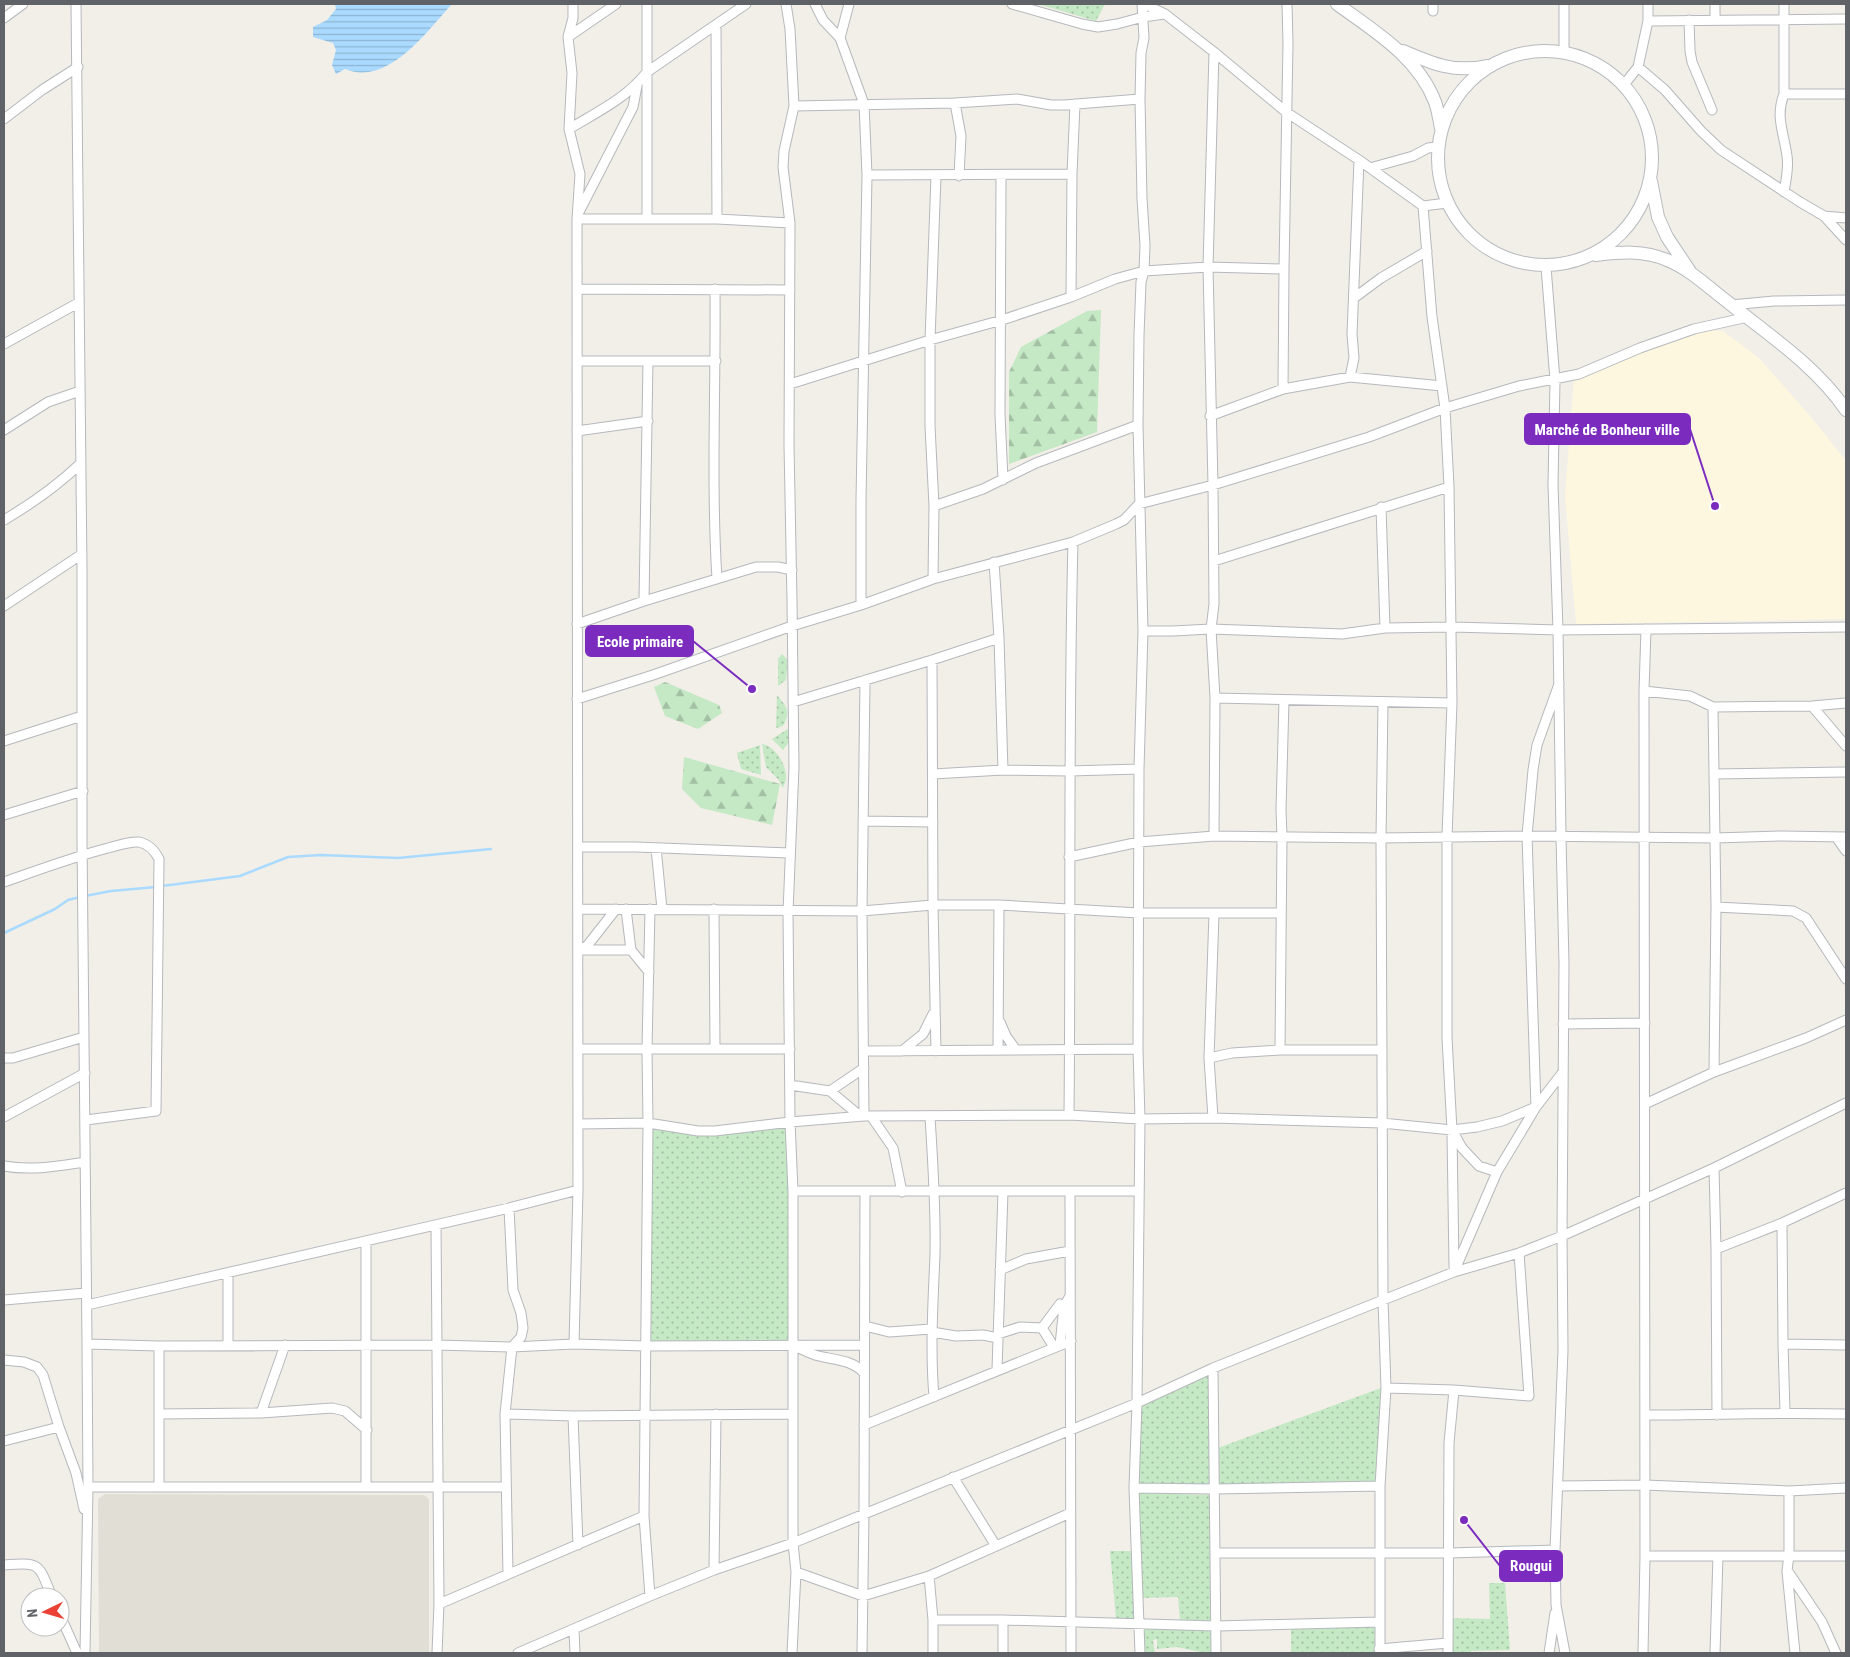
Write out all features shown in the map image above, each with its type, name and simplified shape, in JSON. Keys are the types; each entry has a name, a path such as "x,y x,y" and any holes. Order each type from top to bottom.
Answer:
{"street":[{"path":"4,18 24,4"},
{"path":"76,4 82,554 82,855 88,1344 88,1487 84,1653"},
{"path":"572,4 573,18 568,36 572,74 569,129 580,174 577,217 578,1190 574,1344"},
{"path":"568,36 616,4"},
{"path":"647,4 647,219"},
{"path":"577,217 633,107 637,86 647,72 746,4"},
{"path":"786,4 794,106 784,151 783,167 790,223 789,444 794,702 794,767 788,912 790,1122 793,1191 793,1543 796,1572 792,1653"},
{"path":"815,4 823,20 840,38 864,104 867,175 861,605"},
{"path":"840,38 849,4"},
{"path":"1012,4 1098,27 1117,24 1144,16 1165,14"},
{"path":"1140,1653 1134,1488 1137,1403 1140,1119 1138,1049 1139,769 1143,631 1138,425 1141,282 1144,271 1145,245 1140,99 1141,53 1144,38 1143,4 1165,14 1286,112 1359,160 1423,206 1447,203"},
{"path":"1283,389 1287,4"},
{"path":"1337,4 1395,48 1421,75 1436,104 1441,130"},
{"path":"1564,4 1564,52"},
{"path":"1623,86 1638,67 1648,21 1648,4"},
{"path":"1715,4 1715,20"},
{"path":"1784,4 1784,94 1780,105 1780,118 1787,157 1784,192"},
{"path":"573,18 589,21"},
{"path":"1689,20 1692,62 1712,110"},
{"path":"1648,21 1846,20"},
{"path":"716,26 717,219"},
{"path":"1395,48 1450,68 1464,69 1490,66"},
{"path":"1545,50 1564,52 1590,60 1614,75 1642,111 1652,146 1650,178 1645,199 1632,222 1614,242 1593,255 1570,264 1546,266 1522,264 1499,256 1478,243 1455,218 1447,203 1440,182 1438,147 1441,130 1447,113 1464,88 1474,77 1490,66 1507,57 1526,52 1545,50"},
{"path":"1214,52 1208,267 1214,561 1214,604 1211,629 1215,698 1214,836"},
{"path":"4,119 42,90 78,67"},
{"path":"1638,67 1665,90 1701,131 1721,150 1824,216 1846,240"},
{"path":"569,129 617,102 627,91 637,86"},
{"path":"1784,94 1846,94"},
{"path":"794,106 955,103 1017,98 1051,105 1140,99"},
{"path":"955,103 961,136 959,176"},
{"path":"1071,297 1072,174 1075,104"},
{"path":"1370,168 1413,156 1428,148 1438,147"},
{"path":"1350,377 1354,358 1352,334 1359,160"},
{"path":"867,175 1072,174"},
{"path":"1002,175 1000,414 1003,480"},
{"path":"932,579 934,506 930,426 930,340 936,176"},
{"path":"1650,178 1658,217 1667,237 1692,274"},
{"path":"1423,206 1432,317 1445,408 1449,487 1452,703 1447,837 1447,1038 1452,1130 1454,1272"},
{"path":"1824,216 1846,218"},
{"path":"577,217 717,219 790,223"},
{"path":"1354,298 1381,278 1426,252"},
{"path":"1593,255 1637,252 1668,260 1692,274 1782,344 1836,395 1846,410"},
{"path":"1546,266 1555,380 1553,484 1558,630 1564,964 1563,1350 1555,1550 1556,1605 1565,1653"},
{"path":"790,384 863,360 1002,320 1071,297 1116,279 1144,271 1208,267 1284,269"},
{"path":"577,289 790,290"},
{"path":"715,289 716,361 713,520 716,578"},
{"path":"1731,305 1774,301 1846,300"},
{"path":"4,344 78,303"},
{"path":"577,699 653,675 792,626 861,605 932,579 1073,542 1124,520 1139,504 1213,485 1369,437 1445,408 1529,383 1555,380 1579,374 1640,348 1687,331 1748,317"},
{"path":"577,361 716,361"},
{"path":"644,601 648,361"},
{"path":"1210,416 1283,389 1350,377 1442,386"},
{"path":"4,430 48,402 80,391"},
{"path":"577,430 648,421"},
{"path":"934,506 964,497 1036,463 1138,425"},
{"path":"4,520 56,487 81,463"},
{"path":"1214,561 1449,487"},
{"path":"1381,507 1385,628"},
{"path":"1069,1114 1070,671 1073,542"},
{"path":"4,606 82,554"},
{"path":"994,562 999,638 1003,770"},
{"path":"577,624 756,566 778,566 792,570"},
{"path":"1143,631 1172,632 1211,629 1342,634 1385,628 1452,627 1558,630 1846,627"},
{"path":"1643,1653 1645,1556 1644,691 1646,629"},
{"path":"794,702 999,638"},
{"path":"932,660 933,905 936,1051"},
{"path":"865,680 862,911 865,1116"},
{"path":"1536,1107 1527,836 1537,745 1559,684"},
{"path":"1644,691 1690,696 1713,706 1812,706 1846,703"},
{"path":"1215,698 1452,703"},
{"path":"1280,1050 1281,810 1284,700"},
{"path":"1383,702 1381,838 1382,1123 1386,1388 1380,1486 1379,1651 1448,1643"},
{"path":"1713,706 1716,907 1714,1072"},
{"path":"1812,706 1846,746"},
{"path":"4,741 82,716"},
{"path":"932,774 1003,770 1139,769"},
{"path":"1714,774 1846,772"},
{"path":"4,815 83,792"},
{"path":"863,821 933,822"},
{"path":"1069,857 1139,842 1214,836 1381,838 1527,836 1644,838 1846,837"},
{"path":"1836,837 1846,851"},
{"path":"4,882 82,855 130,843 140,842 155,851 160,859 156,1111 86,1120"},
{"path":"578,847 790,852"},
{"path":"656,848 662,909"},
{"path":"578,909 714,909 788,912 862,911 933,905 1000,905 1138,913 1281,913"},
{"path":"998,1050 1000,905"},
{"path":"1716,907 1793,911 1806,918 1846,979"},
{"path":"578,950 587,946 616,909"},
{"path":"626,909 631,950 649,972"},
{"path":"650,909 647,1049 644,1516 650,1596"},
{"path":"714,909 715,1049"},
{"path":"1213,1118 1209,1058 1214,914"},
{"path":"578,950 631,950"},
{"path":"902,1051 923,1034 932,1018 935,1006"},
{"path":"998,1019 1006,1036 1016,1050"},
{"path":"1645,1104 1714,1072 1806,1038 1846,1020"},
{"path":"1564,1024 1645,1023"},
{"path":"4,1058 13,1058 84,1037"},
{"path":"578,1049 790,1049"},
{"path":"864,1051 1138,1049"},
{"path":"1209,1058 1232,1053 1280,1050 1382,1050"},
{"path":"830,1091 864,1068"},
{"path":"1454,1272 1497,1172 1536,1107 1563,1072"},
{"path":"4,1117 84,1073"},
{"path":"790,1085 830,1091 865,1116 893,1148 902,1192"},
{"path":"518,1653 714,1570 793,1543 1137,1403 1213,1368 1454,1272 1519,1253 1562,1236 1714,1168 1846,1103"},
{"path":"578,1124 648,1123 707,1131 865,1116 1069,1114 1140,1119 1213,1118 1382,1123 1452,1130 1502,1121 1536,1107"},
{"path":"930,1116 935,1192 931,1360 934,1397"},
{"path":"1452,1130 1462,1148 1479,1166 1497,1172"},
{"path":"4,1166 40,1168 85,1162"},
{"path":"1714,1168 1717,1415"},
{"path":"87,1305 228,1274 578,1190"},
{"path":"793,1191 1139,1192"},
{"path":"862,1653 865,1192"},
{"path":"997,1370 1003,1192"},
{"path":"1070,1192 1071,1653"},
{"path":"1716,1249 1782,1223 1846,1193"},
{"path":"508,1208 513,1290 521,1313 523,1328 521,1337 512,1347 505,1414 508,1574"},
{"path":"1782,1223 1785,1412"},
{"path":"436,1225 439,1604 437,1653"},
{"path":"366,1241 366,1487"},
{"path":"1000,1270 1026,1259 1070,1251"},
{"path":"1386,1388 1454,1390 1529,1396 1519,1253"},
{"path":"228,1274 228,1346"},
{"path":"4,1300 86,1294"},
{"path":"1057,1346 1064,1306 1070,1296"},
{"path":"1042,1328 1060,1304 1064,1306"},
{"path":"864,1326 889,1332 932,1330 956,1336 998,1336 1020,1327 1042,1328 1057,1346"},
{"path":"864,1425 1071,1341"},
{"path":"88,1344 512,1347 574,1344 646,1346 864,1345"},
{"path":"1783,1344 1846,1345"},
{"path":"793,1345 816,1356 828,1357 858,1366 864,1373"},
{"path":"159,1346 160,1487"},
{"path":"261,1413 285,1346"},
{"path":"4,1360 24,1362 38,1367 41,1371 76,1473 87,1527"},
{"path":"1213,1368 1216,1653"},
{"path":"1448,1653 1449,1443 1454,1390"},
{"path":"159,1414 261,1413 332,1408 340,1409 350,1414 367,1430"},
{"path":"1645,1415 1717,1415 1785,1412 1846,1414"},
{"path":"505,1414 573,1416 793,1414"},
{"path":"714,1570 716,1414"},
{"path":"573,1416 578,1545"},
{"path":"4,1441 59,1427"},
{"path":"954,1477 996,1546"},
{"path":"1558,1486 1645,1485 1789,1491 1846,1488"},
{"path":"1134,1488 1214,1489 1380,1486"},
{"path":"88,1487 506,1487"},
{"path":"1789,1491 1789,1555 1787,1571 1795,1653"},
{"path":"796,1572 863,1596 929,1576 1070,1513"},
{"path":"439,1604 644,1516"},
{"path":"1215,1554 1449,1554 1555,1550"},
{"path":"1645,1556 1846,1556"},
{"path":"1715,1653 1718,1556"},
{"path":"4,1565 30,1563 38,1568 47,1587"},
{"path":"1787,1571 1822,1622 1836,1653"},
{"path":"929,1576 933,1620 933,1653"},
{"path":"1548,1653 1556,1605"},
{"path":"933,1620 1072,1621 1216,1626 1379,1622"},
{"path":"1002,1653 1003,1620"},
{"path":"574,1629 575,1653"},
{"path":"70,1637 77,1653"}],"shaded area":[{"path":"1697,329 1723,331 1760,359 1811,417 1846,461 1846,619 1576,624 1565,496 1574,378"},
{"path":"105,1494 424,1495 429,1499 429,1653 99,1653 98,1499"}],"green space":[{"path":"1038,4 1105,4 1096,21"},
{"path":"1101,310 1097,432 1009,464 1009,372 1021,347 1087,311"},
{"path":"782,654 788,660 786,680 778,686 778,659"},
{"path":"665,682 719,705 722,713 698,729 665,716 654,687"},
{"path":"777,695 787,709 787,717 783,726 776,728"},
{"path":"788,729 789,742 783,750 772,739"},
{"path":"762,744 772,748 783,763 786,780 783,788 778,779 766,767"},
{"path":"760,745 761,775 741,769 737,753"},
{"path":"684,757 780,784 772,825 701,808 682,789"},
{"path":"787,1125 791,1343 651,1341 651,1127"},
{"path":"1210,1374 1210,1486 1138,1485 1141,1406"},
{"path":"1381,1388 1376,1483 1219,1486 1218,1448"},
{"path":"1139,1493 1210,1495 1210,1623 1180,1621 1178,1597 1142,1598"},
{"path":"1110,1551 1132,1551 1137,1620 1116,1619"},
{"path":"1489,1583 1505,1583 1510,1650 1450,1653 1450,1618 1490,1619"},
{"path":"1141,1625 1214,1628 1214,1653 1177,1647 1157,1649 1157,1639 1153,1640 1155,1653 1142,1653"},
{"path":"1375,1626 1376,1653 1291,1653 1291,1628"}],"water":[{"path":"335,4 452,4 418,41 391,63 376,70 361,72 345,69 336,74 332,65 336,50 333,43 313,37 313,27 327,20 336,9"}],"waterway":[{"path":"162,886 240,876 288,857 321,855 398,858 491,849"},
{"path":"85,896 111,891 156,887"},
{"path":"4,933 55,909 68,900 80,897"}],"place":[{"name":"Marché de Bonheur ville","path":"1715,506"},
{"name":"Ecole primaire","path":"752,689"},
{"name":"Rougui","path":"1464,1520"}]}
